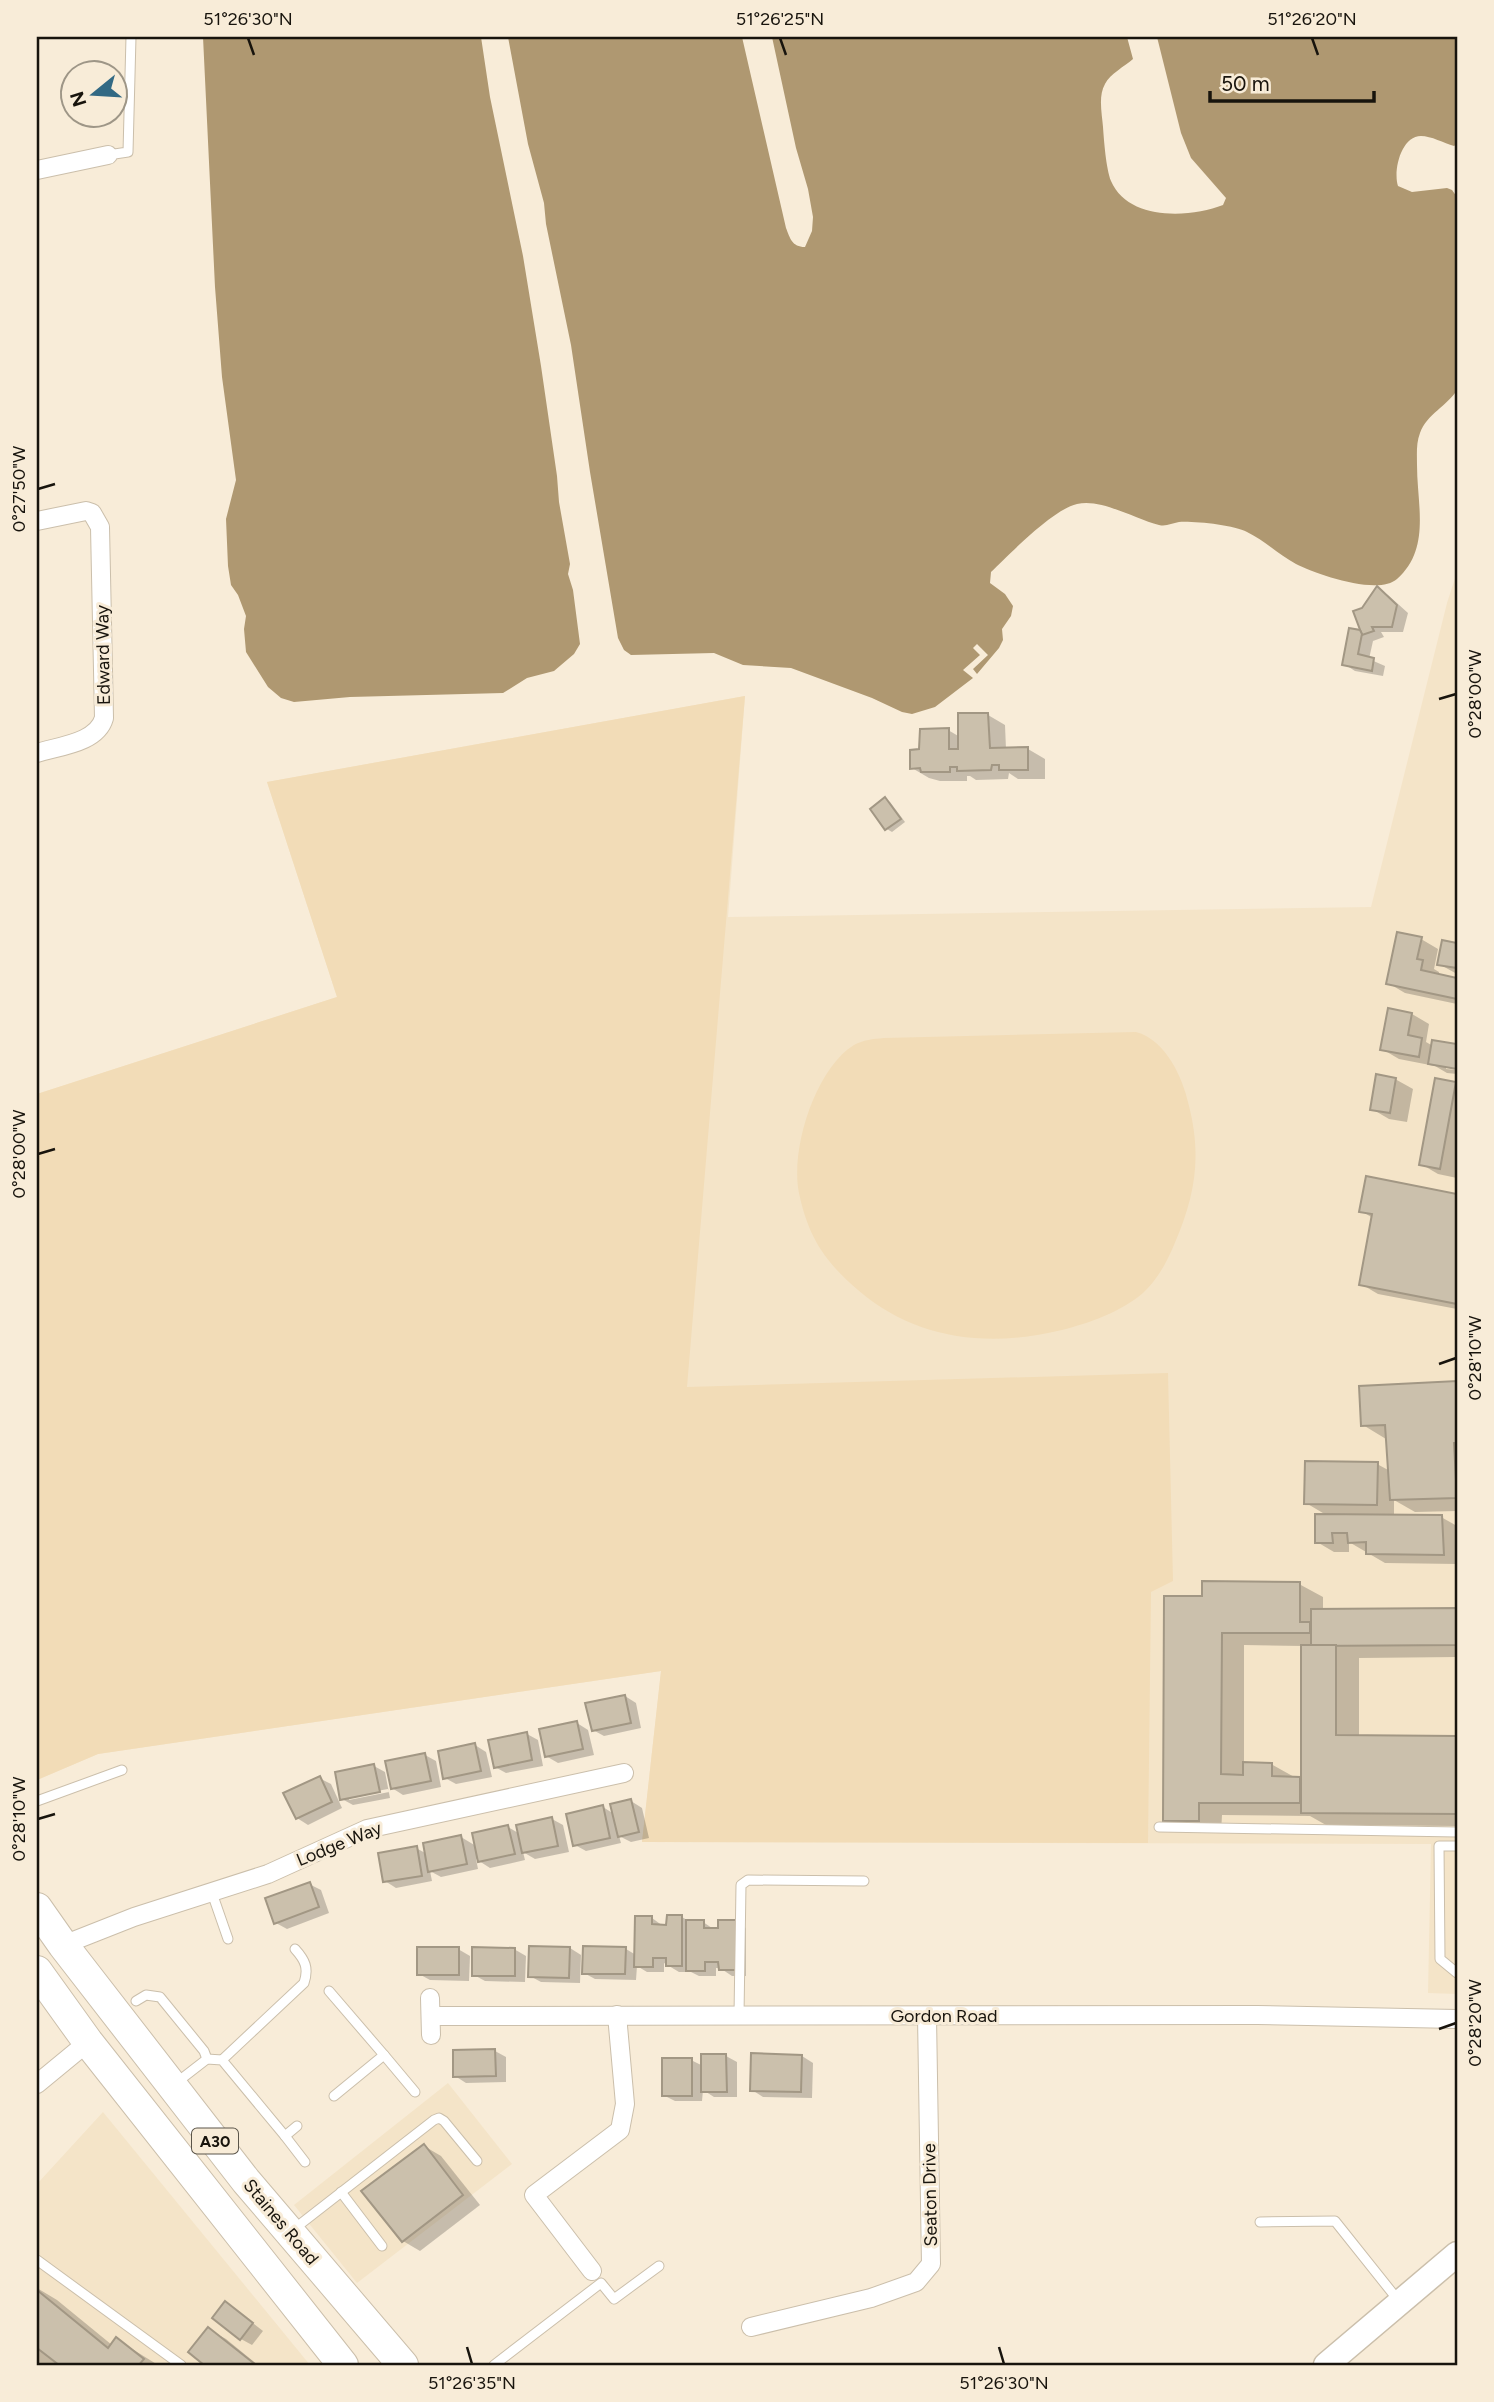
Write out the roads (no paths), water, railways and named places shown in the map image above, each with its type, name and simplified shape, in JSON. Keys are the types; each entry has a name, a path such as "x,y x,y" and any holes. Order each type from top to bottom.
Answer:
{"highway":[{"name":"Staines Road","path":"37,1908 172,2086 290,2233 403,2365"},
{"name":"A30","path":"37,1971 88,2042 343,2365"}],"main road":[{"path":"1326,2365 1457,2254"}],"street":[{"path":"37,170 108,155"},
{"name":"Edward Way","path":"37,521 79,510 92,513 100,527 104,718 102,725 92,735 37,753"},
{"name":"Lodge Way","path":"63,1945 134,1917 268,1874 367,1829 624,1773"},
{"path":"430,1998 431,2035"},
{"path":"592,2271 534,2195 620,2130 625,2104 617,2015"},
{"name":"Gordon Road","path":"431,2016 1257,2015 1457,2018"},
{"name":"Seaton Drive","path":"751,2328 871,2298 916,2282 931,2264 927,2016"},
{"path":"37,2084 88,2042"}],"lane":[{"path":"108,155 128,152 131,37"},
{"path":"37,1801 122,1770"},
{"path":"1159,1828 1457,1832"},
{"path":"1457,1846 1439,1846 1440,1959 1457,1973"},
{"path":"739,2015 741,1885 748,1880 864,1881"},
{"path":"212,1893 228,1939"},
{"path":"222,2060 304,1983 307,1974 305,1960 295,1950"},
{"path":"329,1991 415,2092"},
{"path":"136,2001 146,1995 160,1997 204,2051 207,2059"},
{"path":"334,2096 384,2055"},
{"path":"172,2086 207,2059 222,2060 305,2162"},
{"path":"290,2233 439,2118 444,2120 477,2161"},
{"path":"285,2136 297,2126"},
{"path":"341,2192 382,2246"},
{"path":"1260,2222 1335,2221 1401,2304"},
{"path":"37,2260 181,2365"},
{"path":"494,2365 601,2283 614,2299 659,2266"}]}
